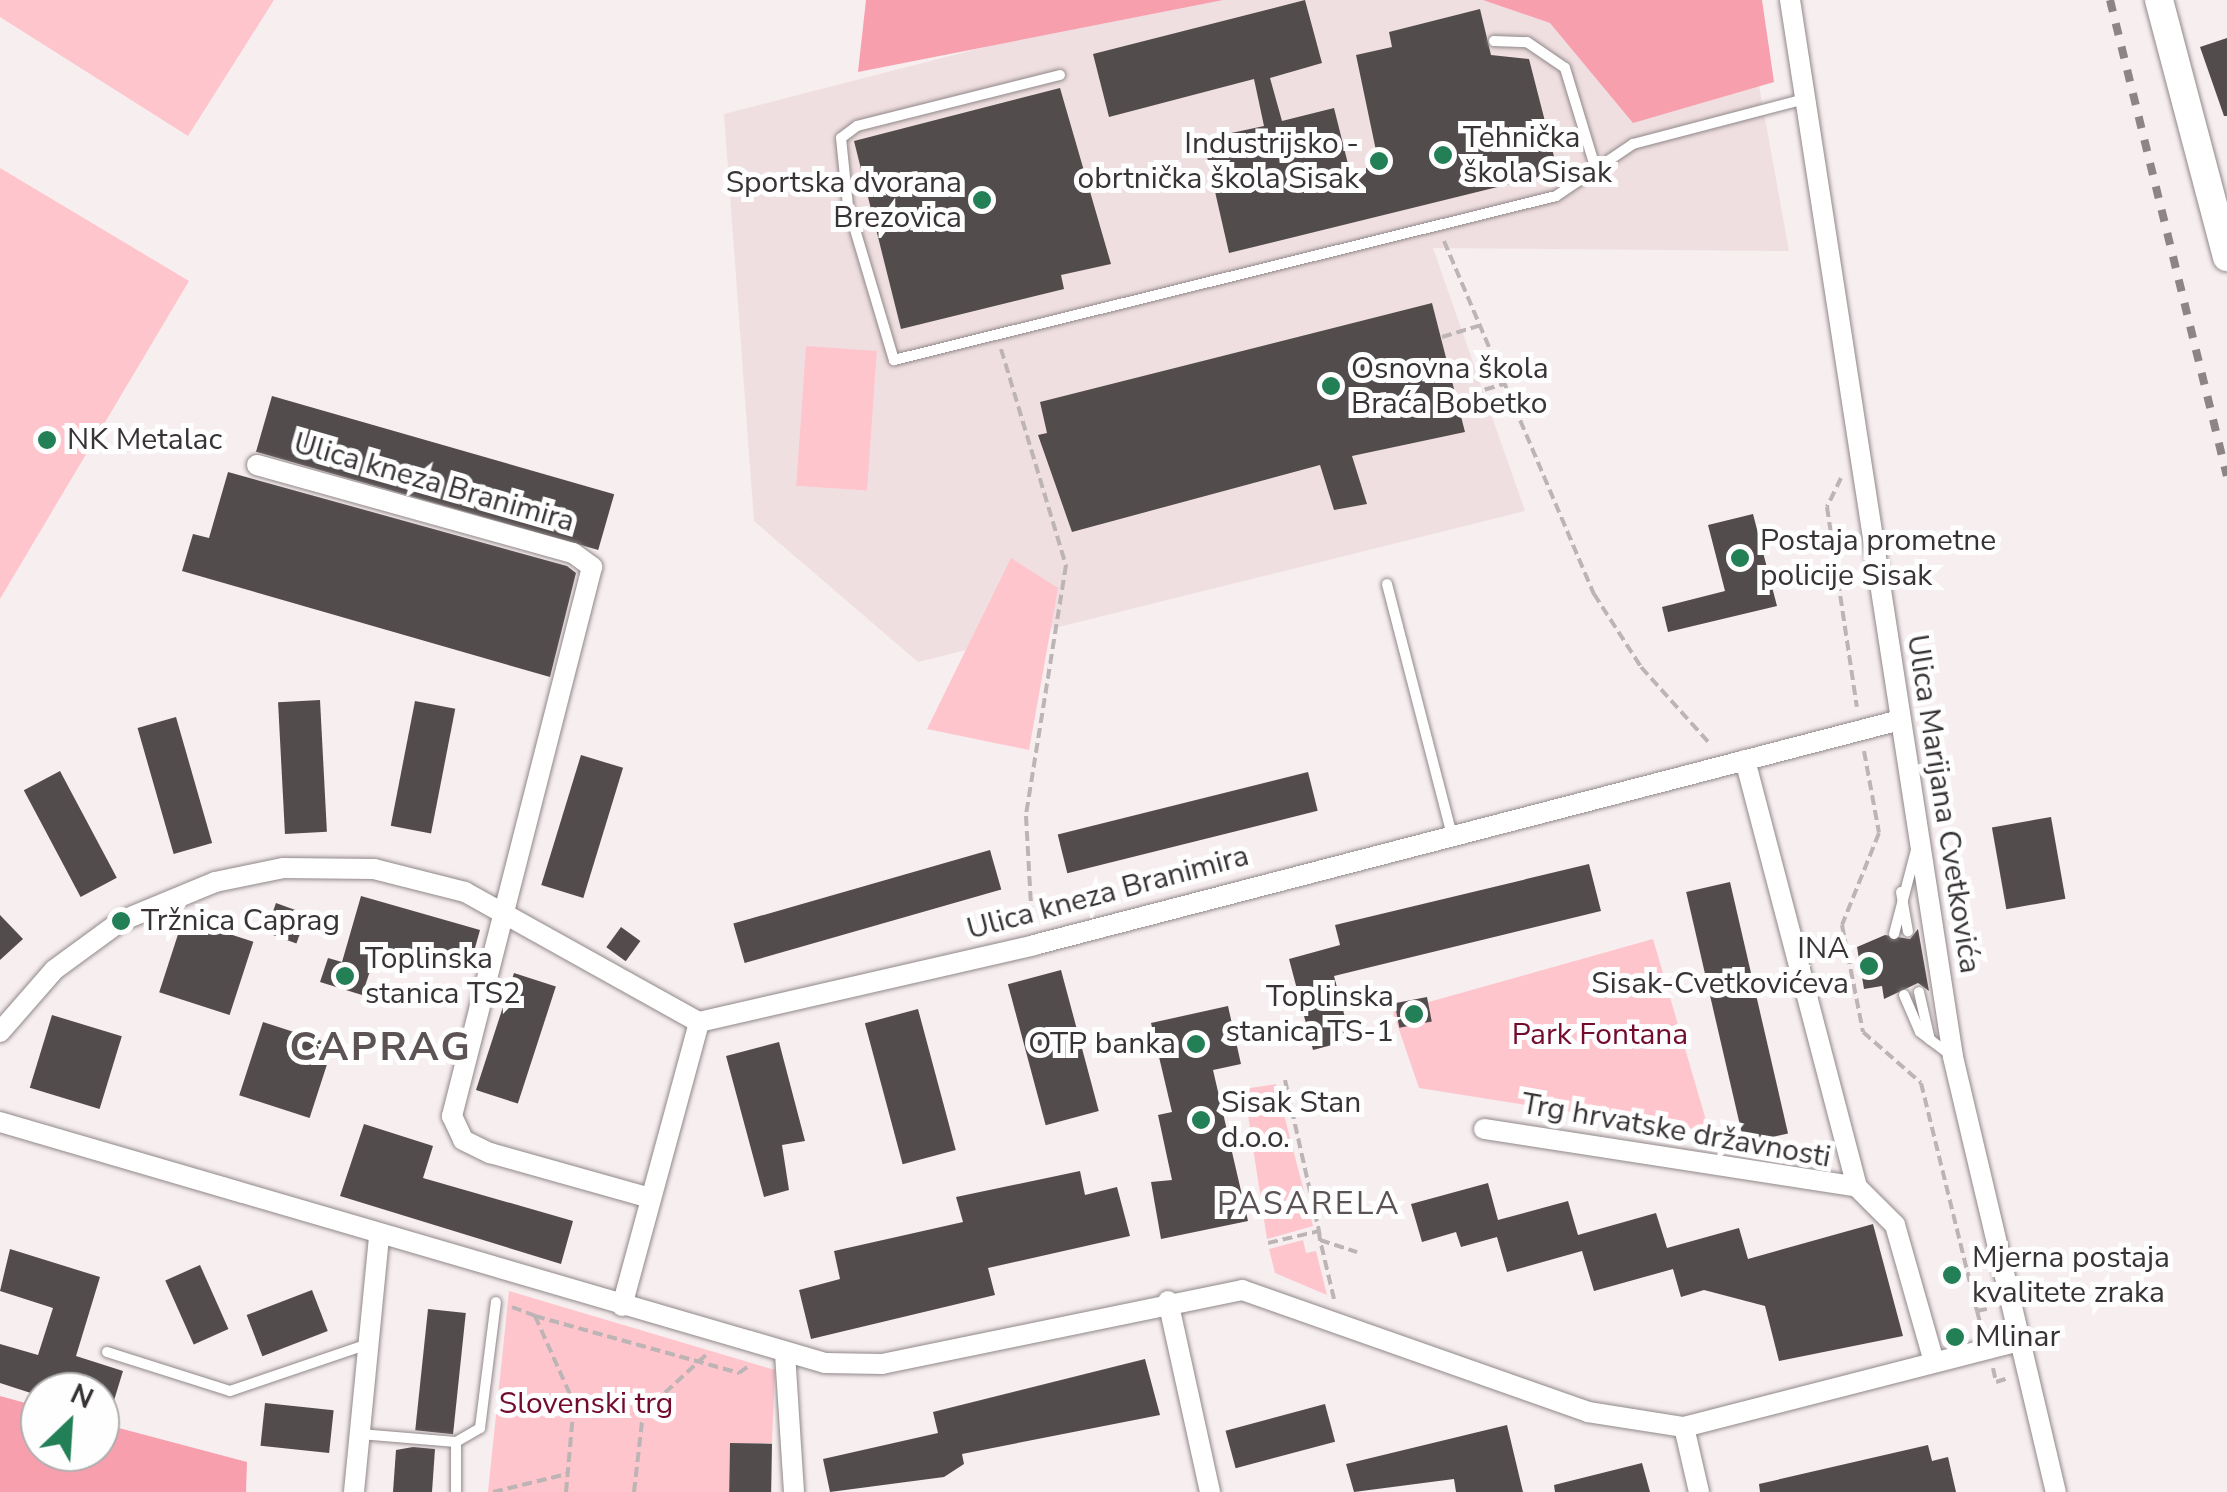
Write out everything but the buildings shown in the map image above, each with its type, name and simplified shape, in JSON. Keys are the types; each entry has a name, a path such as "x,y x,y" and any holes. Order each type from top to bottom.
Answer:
{"main road":[{"path":"2159,0 2227,258"}],"street":[{"name":"Ulica Marijana Cvetkovića","path":"1790,0 1953,1057 2016,1342 2056,1492"},
{"name":"Ulica kneza Branimira","path":"257,464 572,553 592,567 453,1126 490,1153 650,1198"},
{"name":"Ulica kneza Branimira","path":"699,1022 1034,945 1900,720"},
{"path":"1735,762 1857,1187 1896,1224 1934,1362"},
{"path":"0,1032 54,970 121,922 244,875 374,869 507,912 699,1022 622,1306"},
{"path":"0,1122 785,1353 882,1364 1168,1301 1260,1292 1588,1412 1684,1428 2016,1342"},
{"name":"Trg hrvatske državnosti","path":"1484,1129 1857,1187"},
{"path":"354,1492 379,1235"},
{"path":"1168,1301 1210,1492"},
{"path":"785,1353 794,1492"},
{"path":"1684,1428 1700,1492"}],"lane":[{"path":"1494,40 1527,42 1566,68 1596,170"},
{"path":"1060,75 850,128 837,146 891,356 902,362 997,334 1556,196 1633,144 1806,99"},
{"path":"1387,584 1452,836"},
{"path":"1894,934 1901,891 1918,844"},
{"path":"1901,891 1908,931"},
{"path":"1919,992 1930,1040"},
{"path":"1904,995 1930,1040 1953,1057"},
{"path":"360,1434 456,1442 480,1428 496,1302"},
{"path":"107,1352 230,1392 368,1344"},
{"path":"456,1442 456,1492"}],"path":[{"path":"1436,223 1594,594 1640,667 1735,762"},
{"path":"1442,338 1479,326"},
{"path":"997,334 1066,566 1026,816 1034,945"},
{"path":"1456,398 1504,384"},
{"path":"1285,1080 1334,1298"},
{"path":"1268,1243 1319,1231"},
{"path":"1320,1240 1357,1252"},
{"path":"512,1288 508,1306 536,1316 739,1373 753,1362"},
{"path":"536,1316 574,1403 566,1492"},
{"path":"634,1492 643,1413 711,1349"},
{"path":"574,1403 643,1413"},
{"path":"493,1492 568,1474"}],"shaded area":[{"path":"866,0 1223,0 858,72"},
{"path":"1168,0 1536,0 1757,74 1789,251 1433,248 1525,511 918,662 754,521 724,114"},
{"path":"1483,0 1762,0 1774,82 1633,123 1550,23"},
{"path":"0,1396 20,1402 20,1472 120,1472 120,1428 247,1462 246,1492 0,1492"}],"green space":[{"path":"0,0 274,0 188,136 0,17"},
{"name":"NK Metalac","path":"0,168 189,281 0,599"},
{"path":"806,346 877,351 867,491 796,486"},
{"path":"1011,558 1058,588 1029,750 927,729"},
{"name":"Park Fontana","path":"1653,939 1710,1134 1419,1088 1393,1012"},
{"path":"1276,1084 1313,1226 1267,1239 1244,1089"},
{"path":"1303,1240 1306,1253 1316,1251 1327,1295 1275,1273 1269,1249"},
{"name":"Slovenski trg","path":"509,1291 775,1370 772,1443 730,1443 729,1492 488,1492"}],"railway":[{"path":"2110,0 2227,476"}],"place":[{"name":"Tehnička škola Sisak","path":"1443,155"},
{"name":"Industrijsko - obrtnička škola Sisak","path":"1379,161"},
{"name":"Sportska dvorana Brezovica","path":"982,200"},
{"name":"Osnovna škola Braća Bobetko","path":"1331,386"},
{"name":"NK Metalac","path":"47,440"},
{"name":"Postaja prometne policije Sisak","path":"1740,558"},
{"name":"Tržnica Caprag","path":"121,921"},
{"name":"INA Sisak-Cvetkovićeva","path":"1869,966"},
{"name":"Toplinska stanica TS2","path":"345,976"},
{"name":"Toplinska stanica TS-1","path":"1414,1014"},
{"name":"OTP banka","path":"1196,1044"},
{"name":"Sisak Stan d.o.o.","path":"1201,1120"},
{"name":"Mjerna postaja kvalitete zraka","path":"1952,1275"},
{"name":"Mlinar","path":"1955,1337"}],"district":[{"name":"CAPRAG","path":"381,1047"},
{"name":"PASARELA","path":"1309,1204"}]}
